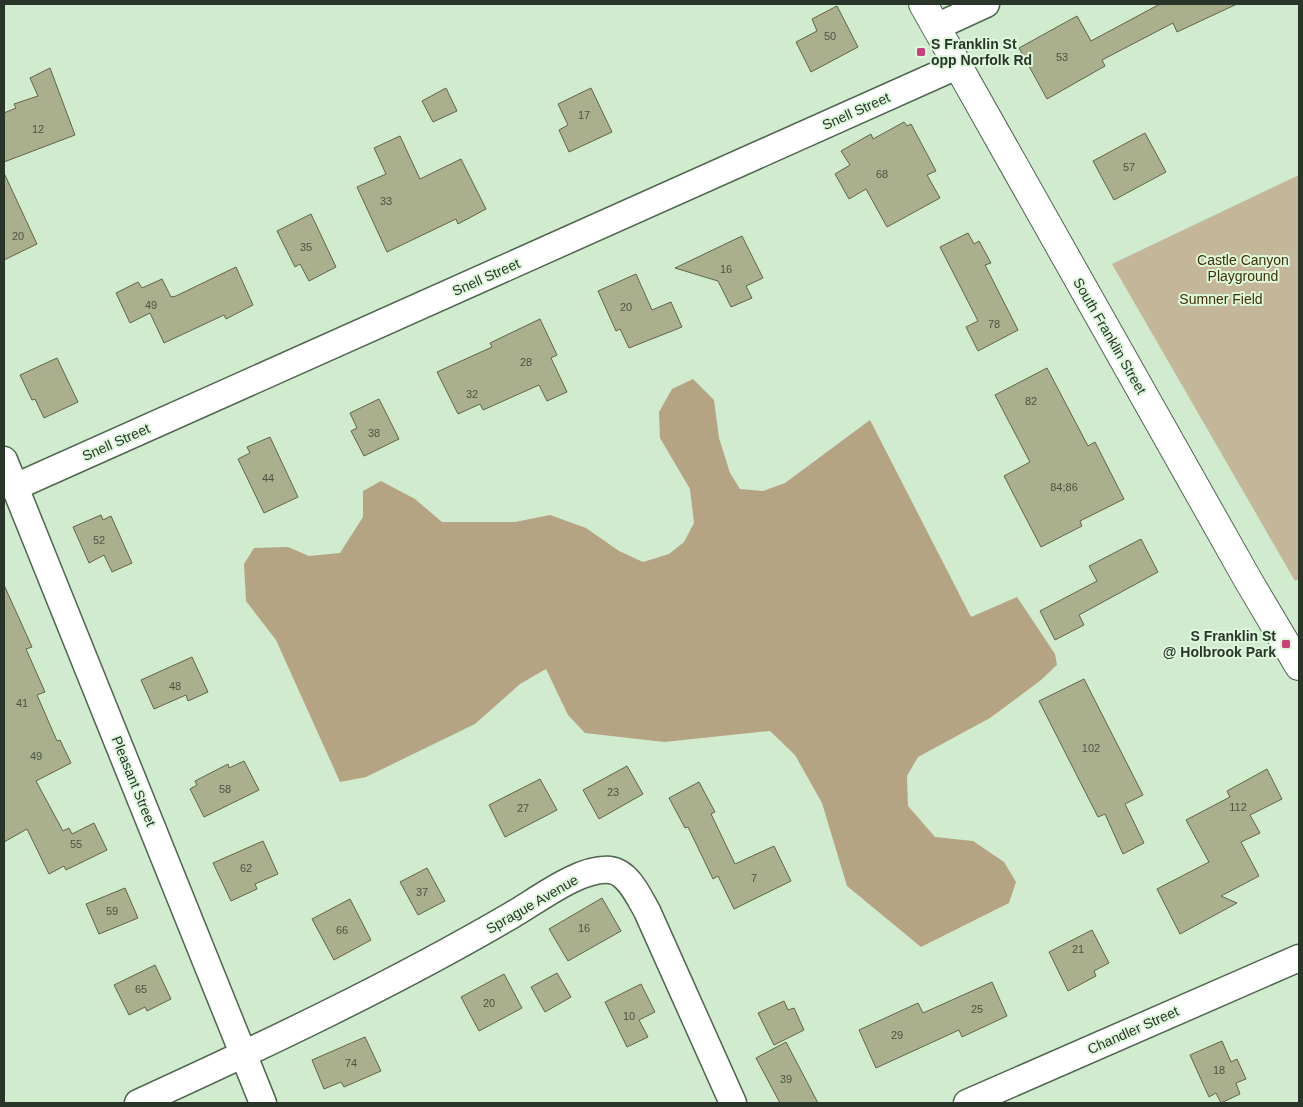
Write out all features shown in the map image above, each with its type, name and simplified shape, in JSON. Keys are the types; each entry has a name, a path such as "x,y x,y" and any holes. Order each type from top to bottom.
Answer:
{"main road":[{"name":"South Franklin Street","path":"923,4 1248,580 1299,666"}],"street":[{"path":"936,27 986,4"},
{"name":"Snell Street","path":"15,487 957,66"},
{"name":"Pleasant Street","path":"4,460 264,1103"},
{"name":"Sprague Avenue","path":"138,1103 244,1055 472,938 585,872 612,870 630,882 647,910 733,1103"},
{"name":"Chandler Street","path":"967,1103 1299,958"}],"green space":[{"name":"Sumner Field","path":"1299,175 1299,579 1295,581 1112,264"}],"shaded area":[{"path":"693,379 714,400 719,438 730,473 740,489 763,491 785,483 870,420 971,617 1017,597 1055,654 1057,665 1041,680 990,718 918,757 907,776 908,806 935,837 973,841 1004,862 1016,882 1009,903 921,947 847,886 822,803 795,755 770,731 664,742 585,733 568,715 546,669 520,684 475,724 366,777 340,782 276,640 246,601 244,564 254,548 288,547 309,556 340,553 363,517 363,491 381,481 415,499 442,522 515,522 550,515 586,528 619,551 643,562 669,554 684,542 694,523 690,489 660,438 659,412 672,389"}],"building":[{"path":"1160,4 1237,4 1177,32 1173,23 1102,60 1105,66 1047,99 1019,48 1077,16 1091,41"},
{"path":"837,6 858,47 811,72 796,42 817,31 812,19"},
{"path":"50,68 75,135 4,162 4,113 16,108 14,104 38,96 30,78"},
{"path":"446,88 457,111 433,122 422,101"},
{"path":"591,88 612,132 569,152 559,130 568,125 558,104"},
{"path":"904,122 907,126 911,124 936,171 927,175 940,198 887,227 866,189 849,199 835,174 850,165 841,151 871,134 873,139"},
{"path":"1145,133 1166,172 1114,200 1093,161"},
{"path":"400,136 420,179 461,159 486,209 458,224 456,219 387,252 357,187 386,174 374,148"},
{"path":"4,173 37,244 4,260"},
{"path":"311,214 336,267 309,281 300,264 295,267 277,231"},
{"path":"968,233 974,244 979,241 991,263 985,265 1018,330 978,351 966,327 978,321 940,247"},
{"path":"742,236 763,278 746,286 752,298 731,307 718,281 675,268"},
{"path":"236,267 253,305 226,319 224,315 164,343 150,313 130,323 116,293 138,282 142,288 162,279 171,297 176,296"},
{"path":"636,274 652,310 671,302 682,327 629,348 620,329 616,331 598,291"},
{"path":"540,319 557,355 551,358 567,392 547,401 539,385 483,410 480,404 458,414 437,372 492,347 490,343"},
{"path":"57,358 78,402 44,418 35,399 32,400 20,375"},
{"path":"1047,368 1088,446 1095,442 1124,499 1080,521 1082,526 1041,547 1004,476 1030,462 995,395"},
{"path":"379,399 399,439 364,456 351,431 357,428 350,413"},
{"path":"270,437 298,497 264,513 238,459 250,453 247,447"},
{"path":"101,515 103,520 111,516 132,563 112,572 104,555 89,563 73,527"},
{"path":"1141,539 1158,572 1079,615 1084,625 1055,640 1040,611 1097,581 1089,566"},
{"path":"4,585 32,647 26,649 45,692 37,695 57,741 60,740 71,763 36,781 63,831 69,828 72,834 94,823 107,850 66,870 64,866 49,874 27,829 4,842"},
{"path":"192,657 208,692 188,701 186,695 154,709 141,680"},
{"path":"1084,679 1143,795 1125,804 1144,843 1123,854 1105,814 1098,817 1039,701"},
{"path":"244,761 259,790 204,817 190,789 197,785 195,781 228,764 229,768"},
{"path":"627,766 643,794 599,819 583,790"},
{"path":"1267,769 1282,799 1250,815 1260,833 1241,842 1259,876 1221,896 1237,903 1180,934 1157,889 1209,862 1186,820 1230,797 1227,791"},
{"path":"540,779 557,810 505,837 489,805"},
{"path":"699,782 715,812 711,814 735,864 774,846 791,881 734,909 718,876 713,879 688,827 685,828 669,798"},
{"path":"263,841 278,874 255,884 257,889 231,901 213,863"},
{"path":"427,868 445,901 418,915 400,882"},
{"path":"125,888 138,918 99,934 86,904"},
{"path":"602,898 621,931 568,961 549,929"},
{"path":"350,899 371,940 334,960 312,919"},
{"path":"1092,930 1109,963 1094,971 1096,976 1068,991 1049,952"},
{"path":"155,965 171,999 147,1011 145,1007 129,1015 114,985"},
{"path":"557,973 571,997 545,1012 531,987"},
{"path":"504,974 522,1008 479,1031 461,997"},
{"path":"992,982 1007,1016 962,1037 959,1030 876,1068 859,1030 918,1003 923,1013"},
{"path":"641,984 655,1012 639,1020 648,1037 627,1047 605,1002"},
{"path":"784,1001 788,1010 794,1008 804,1030 774,1045 758,1013"},
{"path":"365,1037 381,1071 344,1087 341,1082 324,1089 312,1060"},
{"path":"1222,1041 1231,1062 1237,1059 1246,1079 1236,1083 1240,1094 1221,1103 1216,1093 1209,1097 1190,1055"},
{"path":"786,1042 818,1103 780,1103 756,1058"}],"place":[{"name":"S Franklin St opp Norfolk Rd","path":"921,52"},
{"name":"S Franklin St @ Holbrook Park","path":"1286,644"}],"park label":[{"name":"Castle Canyon Playground","path":"1243,268"}]}
